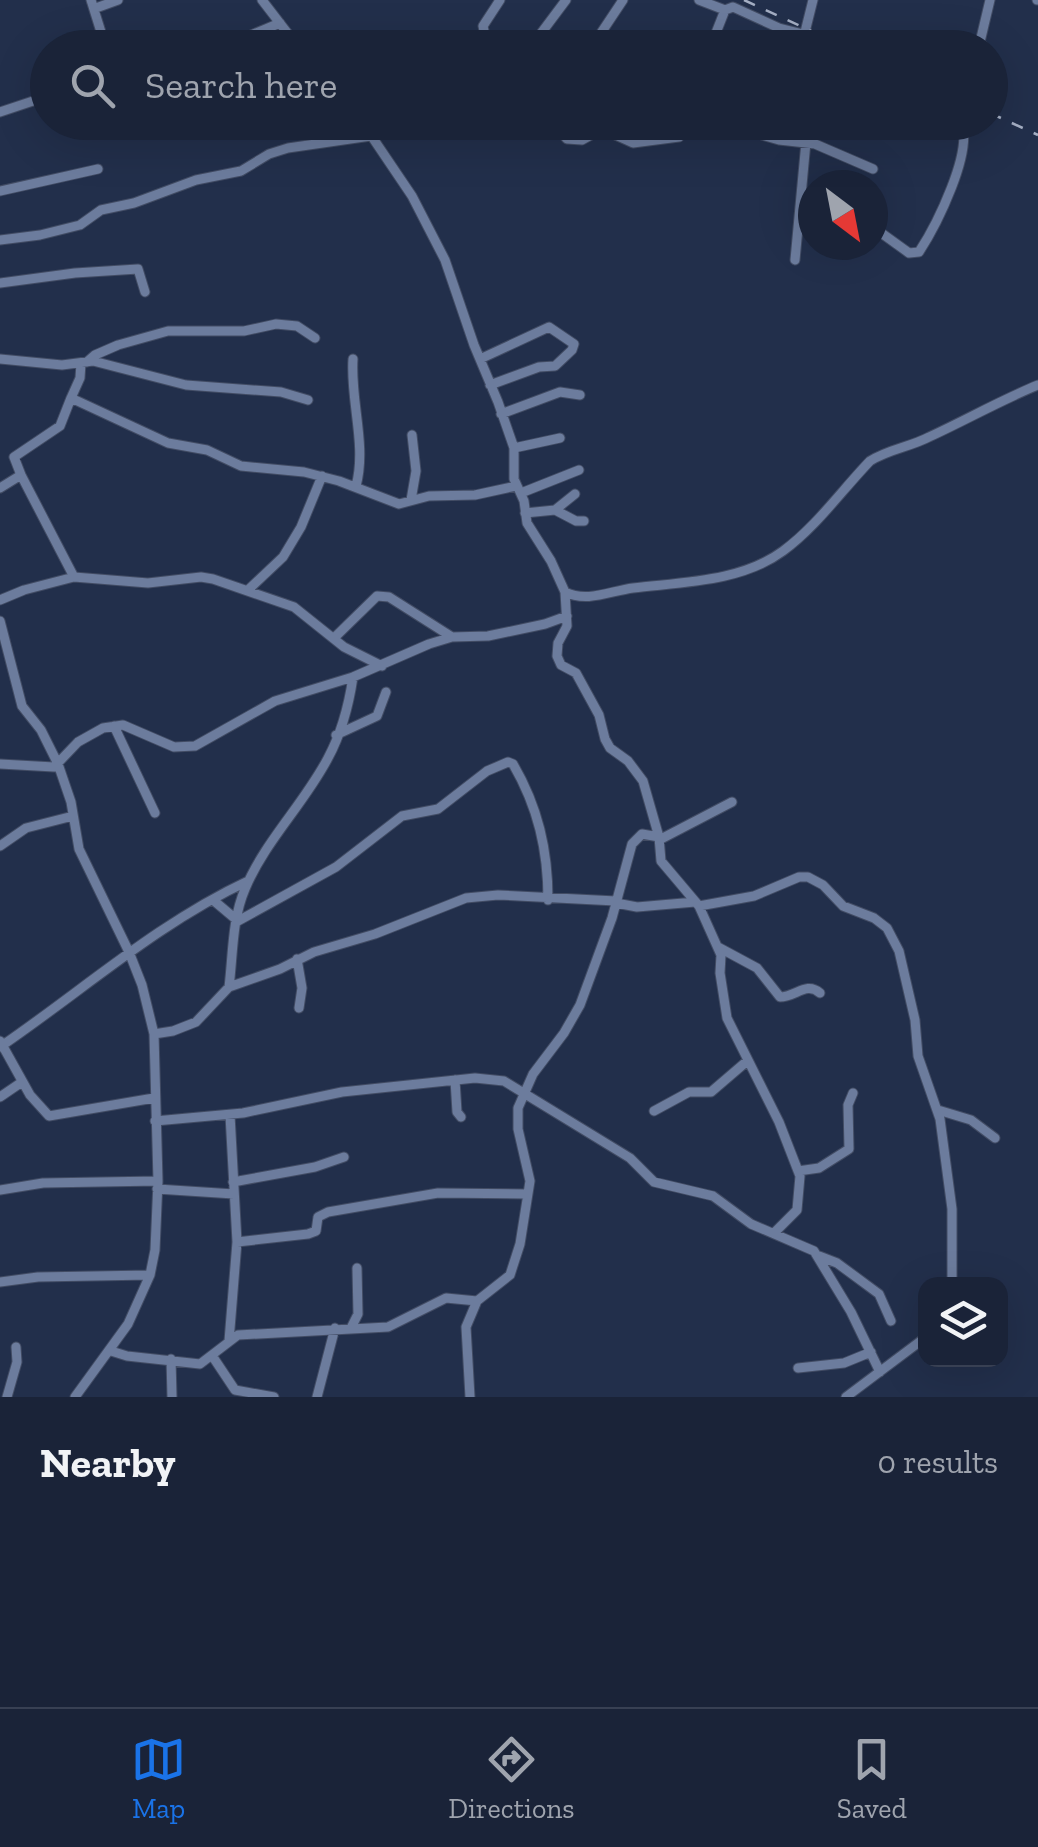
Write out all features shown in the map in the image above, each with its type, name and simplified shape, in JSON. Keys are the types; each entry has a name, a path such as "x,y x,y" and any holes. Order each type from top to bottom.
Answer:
{"street":[{"path":"101,30 93,4 118,0"},
{"path":"262,0 284,30"},
{"path":"484,30 500,0"},
{"path":"544,30 566,0"},
{"path":"603,30 623,0"},
{"path":"698,0 725,10 738,8 782,30"},
{"path":"807,30 813,0"},
{"path":"983,30 990,0"},
{"path":"717,30 725,10"},
{"path":"265,30 280,24"},
{"path":"0,112 30,102"},
{"path":"0,240 80,225 105,209 134,203 196,180 242,172 269,154 343,140"},
{"path":"374,140 412,196 446,260 514,448 518,490 531,532 552,560 565,592 567,626 558,643 557,656 561,664 576,673 600,715 610,748 628,761 643,781 664,867 697,904 718,947 757,968 780,998 805,988 820,994"},
{"path":"624,140 642,144 660,140"},
{"path":"780,140 806,142 873,168"},
{"path":"888,237 909,252 920,252 951,191 963,140"},
{"path":"795,260 806,142"},
{"path":"0,191 98,168"},
{"path":"0,283 138,269 144,292"},
{"path":"74,576 14,457 60,426 84,362 118,346 168,331 244,332 276,324 297,326 315,338"},
{"path":"480,358 549,327 574,344 555,366 539,367 490,385"},
{"path":"0,359 84,362 186,385 281,392 308,400"},
{"path":"354,359 351,378 360,471 356,486"},
{"path":"565,592 586,598 717,578 780,554 870,461 932,436 1038,384"},
{"path":"501,414 560,392 580,394"},
{"path":"71,398 157,438 207,450 241,466 322,476 399,504 448,494 518,490 579,470"},
{"path":"411,500 416,471 412,435"},
{"path":"514,448 560,438"},
{"path":"0,488 21,475"},
{"path":"248,590 283,557 301,527 322,476"},
{"path":"525,513 555,510 575,494"},
{"path":"555,510 576,522 584,521"},
{"path":"0,600 74,576 148,582 201,577 294,607 358,655 382,666"},
{"path":"334,638 377,596 390,597 452,636"},
{"path":"0,764 46,768 58,764 78,742 124,725 154,741 187,747 214,737 275,701 353,678 414,649 452,636 488,636 567,616"},
{"path":"0,621 22,706 41,730 58,764 87,872 129,952 154,1034 157,1185 155,1250 150,1275 128,1324 76,1397"},
{"path":"229,987 230,958 248,881 329,756 347,709 353,678"},
{"path":"336,735 377,716 386,692"},
{"path":"114,726 155,812"},
{"path":"238,921 336,867 402,816 438,809 487,771 508,762 514,764 520,775 541,826 548,862 548,900"},
{"path":"470,1397 466,1327 477,1301 501,1284 514,1266 527,1194 530,1171 517,1118 533,1074 580,1005 636,836 659,838 732,802"},
{"path":"0,846 26,828 73,816"},
{"path":"154,1034 173,1032 196,1022 229,987 466,898 498,895 616,902 637,907 697,904 754,896 808,877 823,885 843,906 882,923 899,951 918,1056 938,1110 951,1195 952,1277"},
{"path":"154,1098 49,1116 36,1104 1,1044 108,971 129,952 248,881"},
{"path":"213,900 238,921"},
{"path":"718,947 727,1018 779,1122 798,1172 797,1210 774,1233"},
{"path":"297,959 302,988 299,1008"},
{"path":"654,1111 689,1092 711,1092 746,1062"},
{"path":"510,1083 533,1074"},
{"path":"154,1121 230,1115 342,1092 456,1080 497,1079 510,1083 630,1158 654,1182 713,1196 740,1218 808,1247 818,1256 880,1372"},
{"path":"456,1080 456,1112 461,1117"},
{"path":"0,1096 22,1082"},
{"path":"798,1172 818,1168 849,1149 849,1102 854,1093"},
{"path":"938,1110 971,1120 996,1138"},
{"path":"229,1340 237,1242 230,1115"},
{"path":"0,1190 43,1183 234,1188 344,1157"},
{"path":"237,1242 308,1234 316,1231 318,1216 328,1212 438,1192 527,1194"},
{"path":"818,1256 837,1263 879,1294 891,1321"},
{"path":"352,1328 358,1314 357,1268"},
{"path":"0,1282 20,1278 150,1275"},
{"path":"111,1351 200,1364 229,1340 246,1334 277,1335 398,1324 446,1298 477,1301"},
{"path":"317,1397 335,1328"},
{"path":"846,1397 918,1343"},
{"path":"6,1397 17,1362 16,1347"},
{"path":"798,1368 844,1363 871,1352"},
{"path":"214,1356 235,1390 274,1397"},
{"path":"170,1360 172,1397"}],"railway":[{"path":"744,0 809,30"},
{"path":"1008,121 1038,135"}]}
